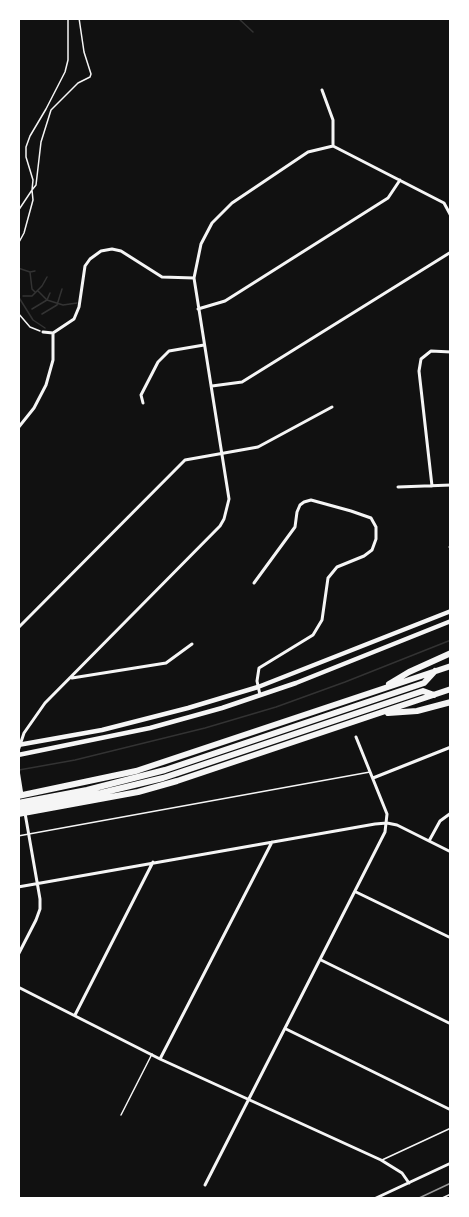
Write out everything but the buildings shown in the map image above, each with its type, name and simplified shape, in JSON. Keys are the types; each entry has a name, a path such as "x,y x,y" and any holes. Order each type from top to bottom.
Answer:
{"highway":[{"path":"381,689 408,672 451,653"},
{"path":"18,808 451,666"},
{"path":"18,814 30,803 165,770 424,683 435,671"},
{"path":"18,803 138,792 451,689"},
{"path":"18,796 30,803 101,793 163,778 423,691 434,695"},
{"path":"379,714 417,711 451,702"}],"main road":[{"path":"449,612 450,622 260,695 150,728 18,749 188,708 258,687 449,612"}],"street":[{"path":"322,90 333,120 333,146"},
{"path":"18,749 24,733 45,703 220,526 229,499 194,279 201,244 212,223 242,195 308,152 333,146 444,203 451,216"},
{"path":"198,309 225,301 388,198 400,180"},
{"path":"43,332 53,333 67,325 77,315 85,266 101,251 112,249 121,251 162,277 194,279"},
{"path":"212,386 242,382 451,252"},
{"path":"18,428 34,408 46,385 53,360 53,333"},
{"path":"143,403 141,394 158,362 169,351 204,345"},
{"path":"432,486 419,371 421,359 431,351 451,352"},
{"path":"18,628 185,460 258,447 332,407"},
{"path":"398,487 451,484"},
{"path":"254,583 295,528 297,512 304,502 311,500 332,505 371,518 376,526 376,539 372,550 364,556 337,567 330,573 326,582 324,613 318,628 307,640 261,665 257,672 260,695"},
{"path":"71,678 166,663 192,644"},
{"path":"18,734 24,733"},
{"path":"205,1185 385,832 387,814 356,737"},
{"path":"373,778 451,747"},
{"path":"18,770 40,899 40,909 18,955"},
{"path":"429,841 440,822 451,813"},
{"path":"18,887 387,823 397,825 451,852"},
{"path":"160,1059 272,842"},
{"path":"75,1015 153,862"},
{"path":"355,891 451,938"},
{"path":"320,960 451,1024"},
{"path":"18,987 160,1059 381,1160 402,1173 409,1183"},
{"path":"285,1029 451,1110"},
{"path":"374,1199 451,1163"}],"lane":[{"path":"18,836 371,772"},
{"path":"121,1115 152,1054"},
{"path":"381,1160 451,1128"}],"path":[{"path":"18,244 24,233 33,200 33,180 26,157 26,147 65,72 68,60 68,18"},
{"path":"18,211 36,184 41,142 51,110 78,83 90,77 91,74 84,52 79,18"},
{"path":"18,314 30,327 43,332"},
{"path":"440,1199 451,1194"}],"waterway":[{"path":"238,18 253,32"},
{"path":"18,268 30,272 35,271"},
{"path":"30,272 32,289 35,292"},
{"path":"23,296 32,296 47,277"},
{"path":"42,314 57,305 62,289"},
{"path":"38,291 47,300 63,305 77,303"},
{"path":"32,309 47,300 50,293"},
{"path":"18,296 33,320 45,328"},
{"path":"19,770 75,760 205,728 276,707 451,640"}],"railway":[{"path":"417,1199 451,1183"}]}
